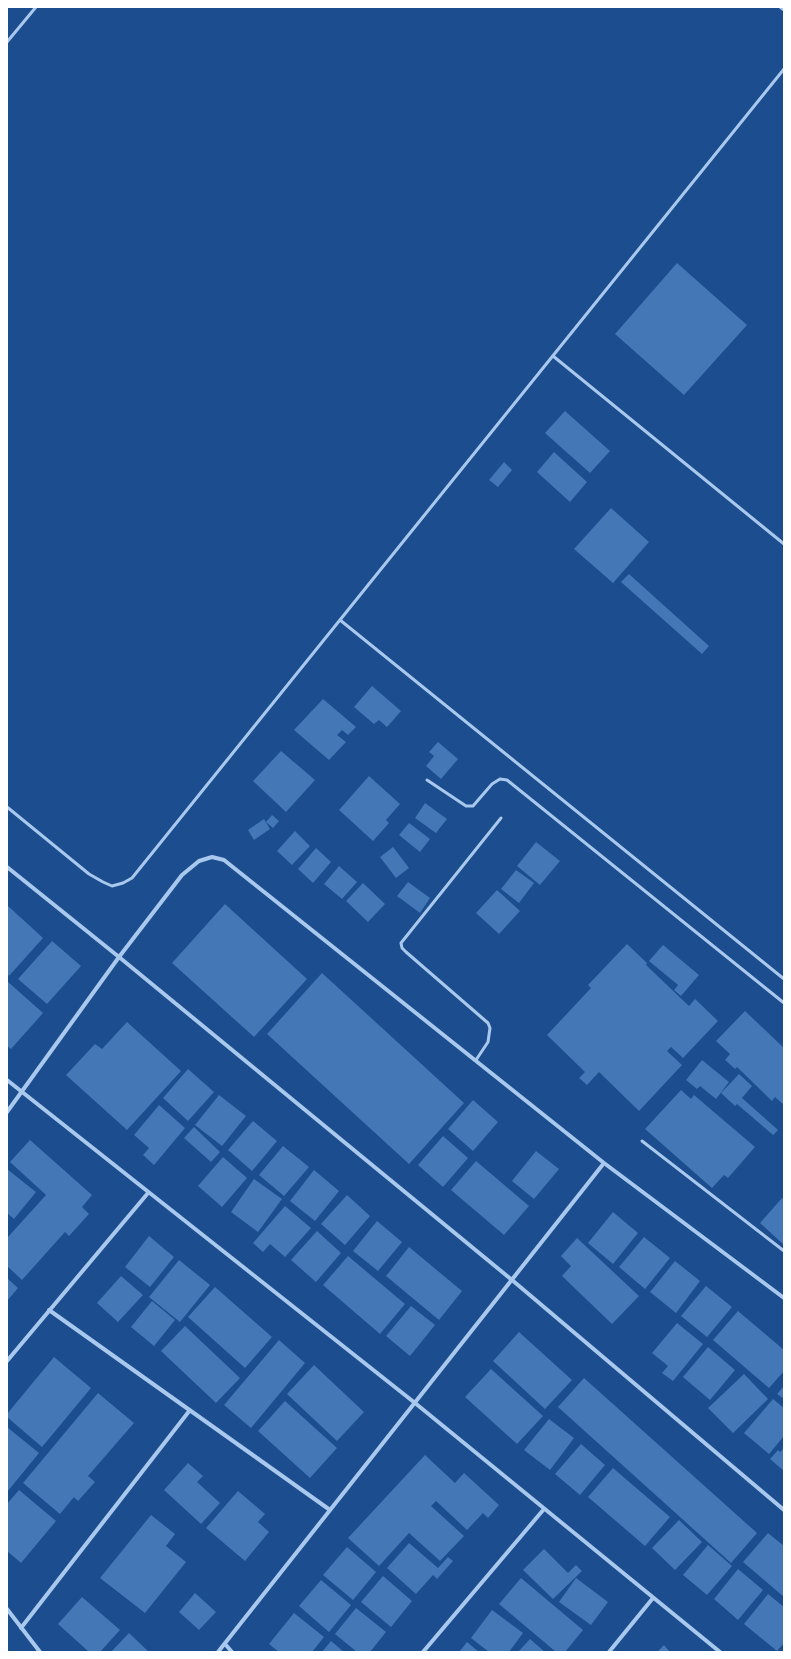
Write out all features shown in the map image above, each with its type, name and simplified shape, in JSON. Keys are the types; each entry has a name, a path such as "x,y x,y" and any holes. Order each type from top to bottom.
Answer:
{"street":[{"path":"7,1112 119,957 182,875 200,861 212,857 224,860 604,1163 784,1298"},
{"path":"7,867 119,957 512,1280 784,1510"},
{"path":"7,1080 414,1403 720,1652"},
{"path":"218,1652 604,1163"},
{"path":"7,1361 148,1193"},
{"path":"50,1310 330,1510"},
{"path":"21,1628 190,1410"},
{"path":"423,1652 544,1509"},
{"path":"610,1652 653,1598"},
{"path":"7,1609 40,1652"},
{"path":"225,1644 232,1652"}],"lane":[{"path":"7,42 36,7"},
{"path":"780,7 784,10"},
{"path":"7,807 89,874 103,882 112,886 123,883 132,878 784,68"},
{"path":"553,356 784,544"},
{"path":"340,620 784,979"},
{"path":"427,780 466,806 473,806 492,784 500,779 507,780 784,1003"},
{"path":"476,1060 488,1042 490,1028 488,1023 406,952 402,948 401,943 501,818"},
{"path":"642,1141 784,1251"}],"building":[{"path":"677,263 747,325 684,395 615,334"},
{"path":"565,411 610,451 590,473 545,433"},
{"path":"554,452 587,482 570,502 537,472"},
{"path":"504,462 512,470 498,487 489,480"},
{"path":"611,508 649,542 613,583 574,549"},
{"path":"629,574 709,646 702,654 621,582"},
{"path":"372,686 401,711 387,727 379,720 374,724 354,707"},
{"path":"323,699 356,727 348,735 342,730 337,735 346,742 329,760 294,730"},
{"path":"438,742 458,759 441,779 426,766 434,756 429,752"},
{"path":"281,751 315,780 286,812 253,781"},
{"path":"369,776 400,804 386,820 389,823 373,841 339,810"},
{"path":"425,803 447,819 436,833 415,818"},
{"path":"272,815 279,821 273,828 266,822"},
{"path":"264,819 270,829 254,840 248,830"},
{"path":"409,823 430,839 420,852 399,835"},
{"path":"295,831 310,846 292,865 277,851"},
{"path":"536,842 560,861 540,885 517,866"},
{"path":"393,847 409,868 396,878 380,857"},
{"path":"316,848 331,862 313,883 298,869"},
{"path":"339,866 357,882 342,899 324,884"},
{"path":"516,870 534,883 519,903 501,889"},
{"path":"408,882 430,898 420,913 397,896"},
{"path":"363,883 385,904 368,922 346,901"},
{"path":"497,890 520,911 499,934 476,913"},
{"path":"225,904 307,979 254,1037 172,963"},
{"path":"7,905 43,938 9,976 7,973"},
{"path":"52,941 81,966 47,1004 18,979"},
{"path":"627,944 647,963 646,965 689,1006 695,999 718,1021 683,1058 671,1047 667,1051 682,1065 639,1111 599,1072 587,1085 579,1078 585,1072 547,1035 591,988 588,985"},
{"path":"663,945 699,975 681,996 674,990 678,985 649,961"},
{"path":"322,973 464,1103 409,1164 267,1034"},
{"path":"7,981 43,1013 11,1049 7,1046"},
{"path":"745,1011 784,1048 784,1105 775,1097 772,1101 737,1067 735,1069 725,1060 730,1054 716,1041"},
{"path":"127,1022 181,1071 127,1130 66,1075 95,1044 102,1049"},
{"path":"702,1060 729,1082 716,1099 700,1086 697,1089 686,1080"},
{"path":"188,1069 214,1092 188,1121 163,1098"},
{"path":"739,1074 752,1086 742,1098 778,1130 773,1135 737,1104 735,1106 721,1093"},
{"path":"681,1090 691,1099 694,1095 755,1147 728,1178 724,1175 712,1188 645,1129"},
{"path":"219,1095 246,1116 222,1146 195,1125"},
{"path":"473,1100 498,1122 473,1151 448,1129"},
{"path":"159,1105 185,1128 154,1165 143,1155 149,1148 134,1135"},
{"path":"253,1121 277,1141 252,1171 228,1150"},
{"path":"194,1127 220,1152 211,1162 184,1138"},
{"path":"443,1136 468,1158 443,1187 418,1165"},
{"path":"30,1140 92,1195 82,1207 89,1214 69,1236 65,1232 22,1280 7,1266 7,1238 46,1195 10,1162"},
{"path":"283,1146 309,1167 284,1196 259,1175"},
{"path":"536,1151 559,1169 534,1199 512,1181"},
{"path":"223,1157 247,1178 222,1207 198,1186"},
{"path":"476,1161 529,1206 504,1235 451,1190"},
{"path":"7,1169 36,1192 14,1219 7,1213"},
{"path":"314,1170 339,1191 315,1221 290,1201"},
{"path":"254,1179 282,1199 258,1232 231,1212"},
{"path":"347,1195 370,1216 345,1245 321,1224"},
{"path":"782,1198 784,1200 784,1245 760,1223"},
{"path":"285,1206 311,1228 285,1257 270,1244 263,1252 253,1243"},
{"path":"613,1212 638,1233 613,1264 588,1243"},
{"path":"377,1221 402,1242 378,1271 353,1251"},
{"path":"317,1231 341,1253 316,1282 291,1260"},
{"path":"149,1236 174,1257 150,1287 125,1267"},
{"path":"644,1237 670,1258 645,1289 619,1267"},
{"path":"577,1238 639,1296 612,1324 562,1276 571,1266 561,1256"},
{"path":"409,1247 462,1291 439,1320 386,1276"},
{"path":"348,1256 405,1304 380,1334 323,1285"},
{"path":"179,1260 210,1285 180,1322 149,1297"},
{"path":"675,1261 700,1281 676,1313 650,1292"},
{"path":"121,1276 143,1295 118,1322 97,1303"},
{"path":"7,1278 18,1288 7,1301"},
{"path":"706,1286 732,1307 707,1337 681,1316"},
{"path":"215,1287 272,1337 245,1368 188,1317"},
{"path":"152,1301 175,1320 154,1346 131,1327"},
{"path":"411,1306 435,1325 410,1356 386,1336"},
{"path":"738,1311 784,1350 784,1371 769,1388 713,1340"},
{"path":"677,1323 703,1344 673,1381 662,1373 668,1366 652,1353"},
{"path":"185,1326 240,1378 216,1403 161,1351"},
{"path":"519,1332 572,1380 545,1409 493,1361"},
{"path":"279,1340 305,1363 251,1428 224,1405"},
{"path":"708,1347 735,1370 710,1400 683,1377"},
{"path":"54,1357 91,1388 42,1447 7,1417 7,1414"},
{"path":"314,1365 364,1412 337,1441 287,1394"},
{"path":"491,1369 543,1416 517,1444 465,1397"},
{"path":"744,1374 768,1399 733,1433 708,1408"},
{"path":"584,1378 757,1533 731,1563 558,1407"},
{"path":"784,1386 784,1399 777,1394"},
{"path":"98,1393 134,1423 88,1476 95,1482 78,1501 74,1497 60,1514 23,1483"},
{"path":"773,1399 784,1408 784,1436 769,1454 744,1433"},
{"path":"285,1401 337,1448 310,1478 258,1431"},
{"path":"549,1419 574,1438 550,1470 524,1450"},
{"path":"7,1427 39,1453 7,1492"},
{"path":"581,1444 605,1465 580,1495 555,1474"},
{"path":"784,1448 784,1471 770,1459 778,1450 780,1452"},
{"path":"425,1455 455,1483 464,1473 499,1505 488,1518 483,1513 467,1530 436,1501 431,1506 464,1536 440,1561 409,1533 379,1566 348,1538"},
{"path":"188,1463 203,1476 197,1482 220,1503 201,1524 164,1490"},
{"path":"613,1468 670,1517 645,1546 588,1497"},
{"path":"19,1490 56,1521 21,1563 7,1551 7,1504"},
{"path":"238,1491 265,1514 258,1522 269,1532 245,1561 206,1528"},
{"path":"151,1515 175,1534 166,1546 186,1562 145,1613 100,1578"},
{"path":"679,1520 702,1542 675,1570 652,1548"},
{"path":"768,1533 784,1546 784,1597 743,1562"},
{"path":"409,1543 438,1568 448,1557 453,1561 437,1579 433,1575 416,1594 387,1568"},
{"path":"708,1545 732,1566 707,1595 683,1575"},
{"path":"347,1547 376,1572 353,1600 323,1575"},
{"path":"544,1549 568,1573 576,1565 582,1571 553,1599 523,1570"},
{"path":"738,1569 763,1590 738,1620 714,1599"},
{"path":"383,1576 412,1601 391,1627 361,1602"},
{"path":"521,1578 583,1630 565,1652 556,1652 499,1604"},
{"path":"576,1578 608,1602 591,1625 559,1602"},
{"path":"321,1580 351,1605 329,1632 299,1606"},
{"path":"195,1593 216,1612 199,1630 179,1612"},
{"path":"768,1594 784,1607 784,1643 777,1651 744,1624"},
{"path":"82,1597 120,1630 100,1652 89,1652 58,1624"},
{"path":"356,1608 386,1632 370,1652 357,1652 335,1634"},
{"path":"492,1610 523,1633 509,1652 489,1652 471,1638"},
{"path":"294,1613 324,1637 312,1652 279,1652 269,1644"},
{"path":"129,1633 149,1652 111,1652"},
{"path":"530,1639 545,1652 518,1652"},
{"path":"331,1641 344,1652 322,1652"},
{"path":"467,1642 479,1652 459,1652"},
{"path":"664,1645 670,1652 657,1652"}]}
